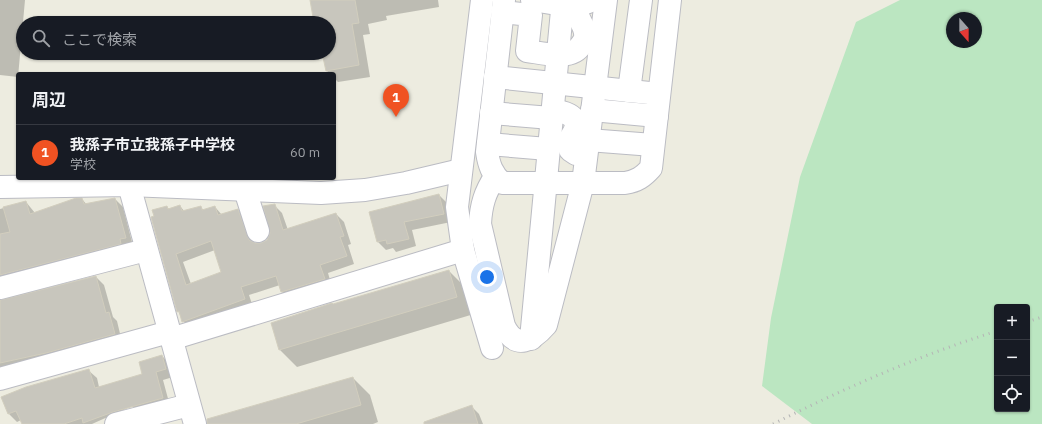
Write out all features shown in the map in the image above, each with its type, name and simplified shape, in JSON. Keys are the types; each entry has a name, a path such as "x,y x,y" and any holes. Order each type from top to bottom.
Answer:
{"street":[{"path":"482,0 457,207 463,250 492,348"},
{"path":"531,339 551,114 563,3 532,0"},
{"path":"495,176 485,192 480,224 504,326 508,334 514,339 520,341 531,339 546,325 583,183 595,87 600,0 583,4 577,10 578,20 585,31 586,37 580,48 570,53 557,54 528,51 531,15 503,6 487,152 489,165 495,176 502,183 583,183 625,183 636,181 644,176 651,168 670,0"},
{"path":"630,91 641,0"},
{"path":"495,76 659,94"},
{"path":"592,110 623,135 653,145"},
{"path":"488,144 524,124 551,114 564,112 572,116 576,123 576,127 568,143 570,150 576,154 587,147 623,135 657,116"},
{"path":"491,113 524,124 548,149"},
{"path":"0,187 129,185 321,193 365,190 406,183 461,170"},
{"path":"116,424 192,414 129,185"},
{"path":"245,190 258,231"},
{"path":"0,288 146,250"},
{"path":"0,379 170,335 463,250"}],"green space":[{"path":"900,0 1042,0 1042,424 812,424 762,386 771,318 800,177 856,22"}],"building":[{"path":"310,0 355,0 359,23 352,24 359,65 326,71 324,60 336,60 336,16 313,16"},
{"path":"439,194 444,214 404,222 409,239 387,244 386,240 377,242 369,212"},
{"path":"76,198 82,198 84,204 115,198 126,238 120,239 121,244 0,275 0,234 10,232 3,207 26,201 30,214"},
{"path":"275,204 283,230 336,213 344,236 340,237 347,256 320,265 325,279 281,292 276,276 241,287 245,299 182,322 179,311 177,312 151,217 154,216 152,210 167,206 168,209 180,205 182,211 201,206 202,210 215,206 218,215 238,209 249,240 255,243 261,243 267,240 270,233 263,206","holes":["211,241 221,272 186,285 176,254"]},
{"path":"449,270 457,297 279,350 271,323 332,303 333,304"},
{"path":"96,276 106,313 109,312 115,334 46,353 0,363 0,300"},
{"path":"162,355 166,369 156,372 163,398 113,412 83,423 82,418 64,424 22,424 16,411 8,414 1,397 26,387 89,369 95,388 142,374 139,362"},
{"path":"353,377 361,405 296,424 207,424 207,419"},
{"path":"472,405 478,424 424,424 424,422"}],"railway":[{"path":"1030,321 1042,317"},
{"path":"773,424 911,361 994,332"}],"place":[{"name":"我孫子市立我孫子中学校","path":"396,117"}]}
